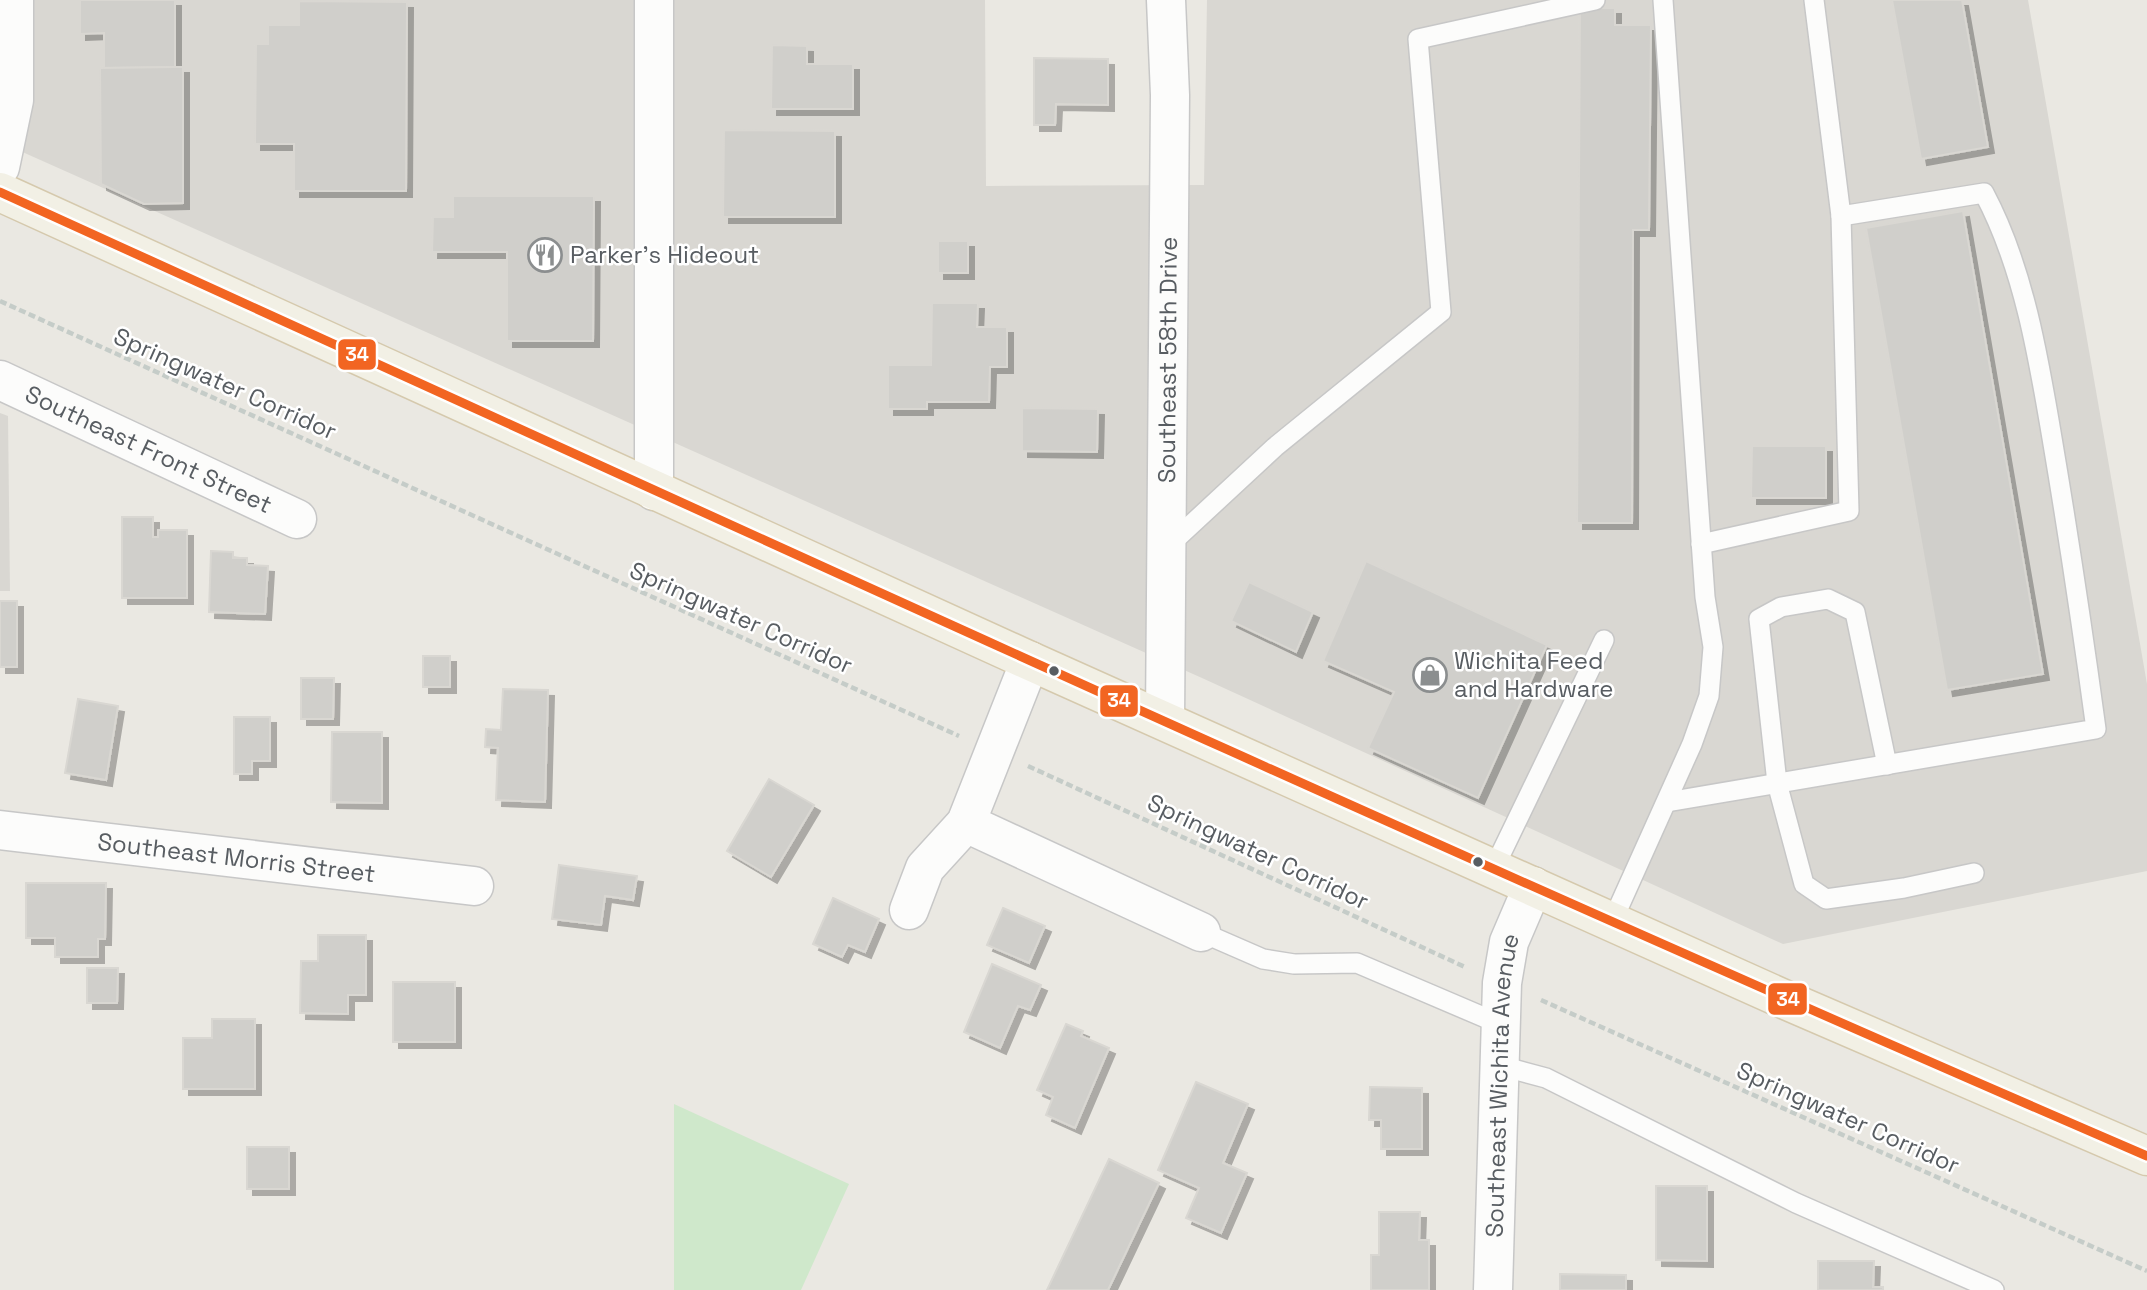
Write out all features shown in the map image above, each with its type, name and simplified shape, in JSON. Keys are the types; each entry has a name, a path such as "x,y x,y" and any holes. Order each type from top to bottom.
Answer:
{"main road":[{"path":"0,192 1030,661 1612,922 2147,1156"}],"street":[{"path":"0,167 14,100 14,0"},
{"path":"654,0 654,491"},
{"name":"Southeast 58th Drive","path":"1165,720 1170,95 1166,0"},
{"name":"Southeast Front Street","path":"0,380 298,519"},
{"path":"909,910 925,868 966,823 1030,661"},
{"path":"966,823 1201,932"},
{"name":"Southeast Morris Street","path":"0,830 474,886"},
{"name":"Southeast Wichita Avenue","path":"1493,1290 1498,1066 1507,952 1533,886"}],"lane":[{"path":"1166,548 1275,447 1441,312 1418,39 1595,0"},
{"path":"1612,922 1667,802 1709,696 1713,647 1701,544 1663,0"},
{"path":"1701,544 1849,510 1841,216 1814,0"},
{"path":"1667,802 2096,729 2073,558 2040,369 2003,228 1984,193 1841,216"},
{"path":"1888,765 1855,612 1828,599 1781,607 1759,619 1777,783 1804,884 1826,899 1905,888 1974,873"},
{"path":"1494,868 1604,640"},
{"path":"1201,932 1263,959 1294,964 1357,963 1500,1024"},
{"path":"1498,1066 1546,1078 1796,1203 1994,1290"}],"path":[{"name":"Springwater Corridor","path":"0,301 1467,968"},
{"name":"Springwater Corridor","path":"1535,998 2147,1271"}],"shaded area":[{"path":"0,0 985,0 986,186 1204,185 1207,0 2028,0 2147,684 2147,871 1783,944 1202,678 0,142"},
{"path":"0,413 8,416 10,591 0,591"}],"green space":[{"path":"674,1104 849,1184 801,1290 674,1290"}],"building":[{"path":"80,0 175,0 175,67 104,68 104,33 80,34"},
{"path":"1892,0 1962,0 1988,147 1921,159"},
{"path":"299,1 407,2 406,191 294,191 294,144 255,144 256,44 268,44 268,25 299,25"},
{"path":"1580,8 1615,8 1615,25 1651,25 1649,230 1633,230 1632,523 1577,523"},
{"path":"772,45 807,46 807,64 853,64 853,109 771,109"},
{"path":"1034,58 1108,59 1108,105 1056,104 1055,125 1034,125"},
{"path":"183,67 183,203 144,204 101,184 100,68"},
{"path":"724,130 835,131 835,217 723,217"},
{"path":"453,196 594,196 593,341 507,341 507,252 432,252 433,217 453,217"},
{"path":"1963,211 2043,674 1947,690 1866,228"},
{"path":"938,241 968,241 968,273 938,273"},
{"path":"932,303 978,303 977,327 1007,327 1007,367 990,367 989,402 927,402 927,409 888,409 888,365 931,365"},
{"path":"1022,408 1098,409 1097,452 1022,451"},
{"path":"1752,446 1826,446 1826,498 1751,498"},
{"path":"122,517 153,517 153,537 158,537 158,530 187,530 187,598 122,598"},
{"path":"211,551 233,552 233,558 247,558 247,565 268,566 265,614 209,612"},
{"path":"1366,561 1547,645 1478,798 1368,748 1394,692 1323,661"},
{"path":"1249,582 1313,612 1296,652 1231,621"},
{"path":"0,601 17,601 17,667 0,667"},
{"path":"423,656 450,656 450,687 423,687"},
{"path":"301,678 334,678 333,719 301,719"},
{"path":"503,689 548,690 545,802 496,800 498,748 485,747 486,729 501,730"},
{"path":"78,699 118,706 106,780 65,773"},
{"path":"234,717 270,717 270,761 252,761 252,774 234,774"},
{"path":"332,732 382,732 382,803 331,802"},
{"path":"769,779 814,805 771,877 727,851"},
{"path":"559,865 637,876 633,900 605,896 601,925 552,919"},
{"path":"26,883 106,883 105,939 98,939 98,957 55,957 55,938 26,938"},
{"path":"833,898 879,919 865,952 848,945 842,957 813,944"},
{"path":"1003,908 1045,926 1029,963 987,945"},
{"path":"318,935 366,935 366,995 348,995 348,1014 300,1013 301,961 318,961"},
{"path":"992,964 1041,985 1030,1010 1018,1006 1000,1048 964,1032"},
{"path":"87,968 118,968 117,1003 87,1003"},
{"path":"393,982 455,982 455,1042 393,1042"},
{"path":"212,1019 255,1019 255,1089 183,1089 183,1038 212,1038"},
{"path":"1066,1024 1083,1031 1081,1036 1109,1048 1075,1128 1046,1115 1053,1097 1037,1090"},
{"path":"1196,1082 1248,1104 1223,1163 1247,1173 1221,1233 1186,1218 1199,1188 1158,1170"},
{"path":"1370,1087 1422,1088 1422,1149 1381,1149 1381,1120 1369,1120"},
{"path":"247,1147 289,1147 289,1189 247,1189"},
{"path":"1109,1159 1159,1183 1108,1290 1047,1290"},
{"path":"1656,1186 1707,1186 1707,1261 1656,1260"},
{"path":"1379,1212 1420,1212 1419,1240 1429,1240 1429,1290 1371,1290 1371,1255 1379,1255"},
{"path":"1818,1261 1874,1261 1873,1287 1883,1287 1883,1290 1818,1290"},
{"path":"1560,1274 1626,1275 1626,1290 1560,1290"}],"transit line":[{"name":"34","path":"0,192 1340,800 2147,1156"}],"place":[{"name":"Parker's Hideout","path":"545,255"},
{"name":"Wichita Feed and Hardware","path":"1430,675"}]}
